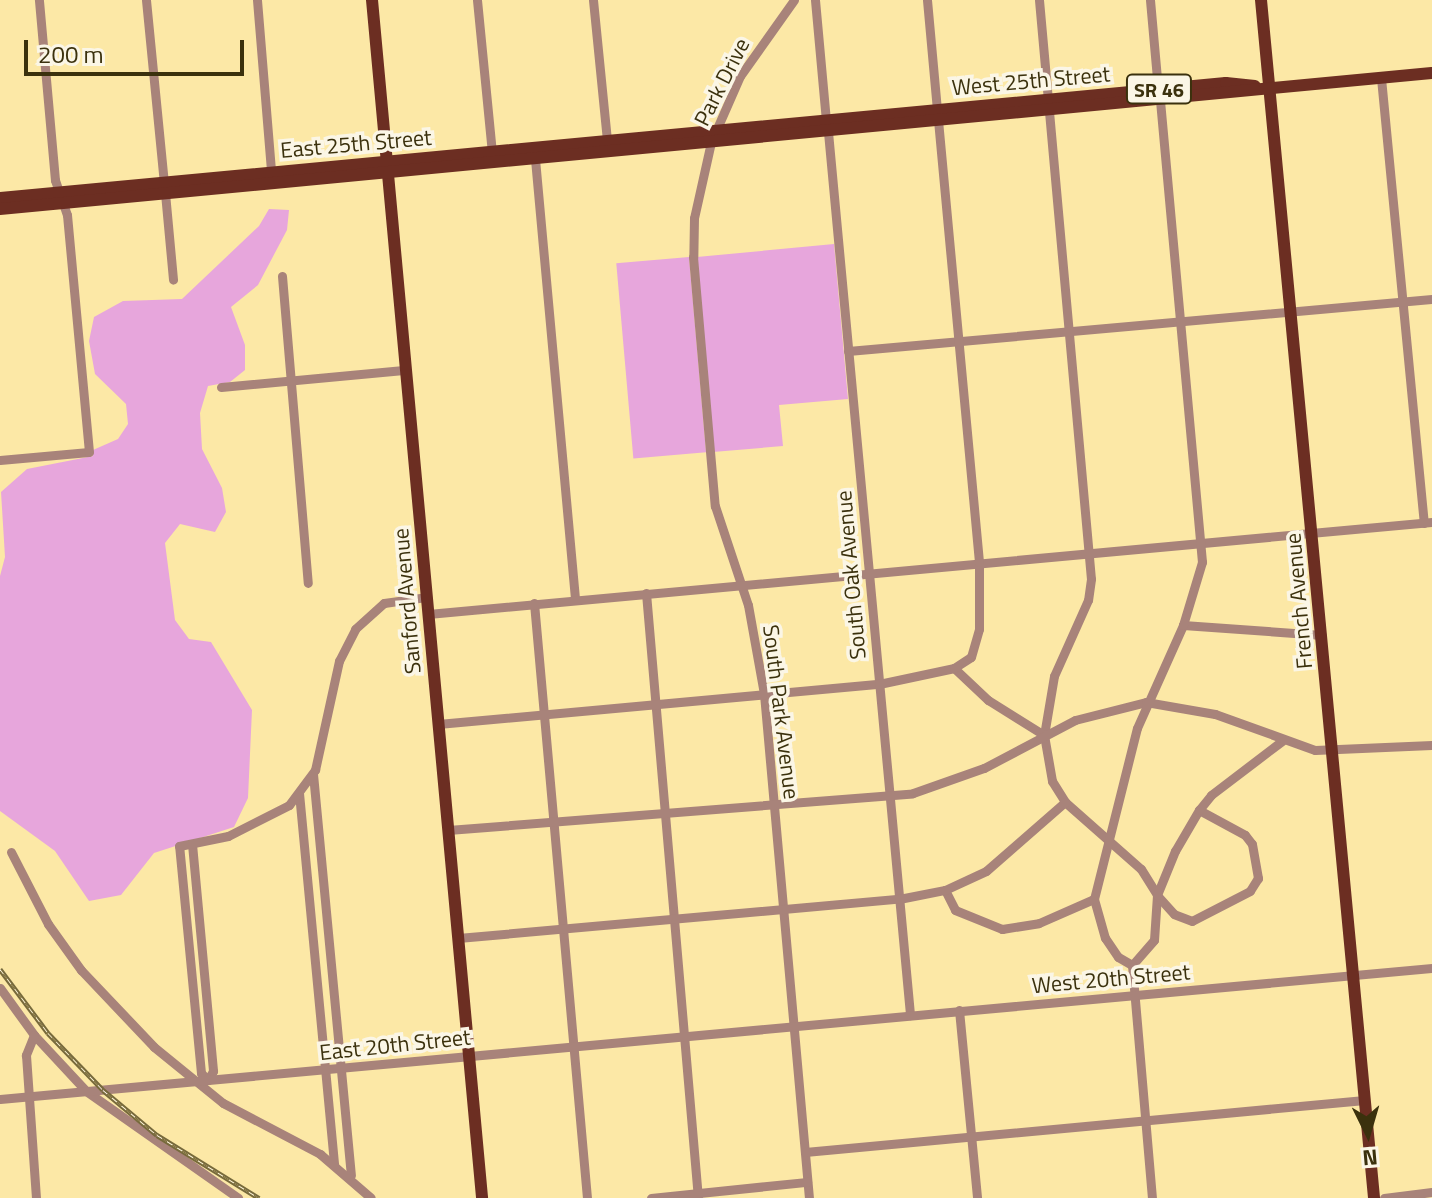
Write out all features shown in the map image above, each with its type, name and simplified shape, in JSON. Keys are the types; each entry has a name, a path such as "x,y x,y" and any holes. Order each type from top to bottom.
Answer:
{"main road":[{"name":"Sanford Avenue","path":"372,0 482,1198"},
{"name":"French Avenue","path":"1261,0 1374,1198"},
{"name":"West 25th Street","path":"714,137 1432,73"},
{"name":"West 25th Street","path":"827,126 885,127 937,116"},
{"name":"East 25th Street","path":"164,188 213,178 271,172 513,161 714,137"},
{"name":"East 25th Street","path":"0,198 62,197 164,188 386,167 492,152 607,141 714,137"},
{"path":"513,161 552,146"},
{"name":"East 25th Street","path":"0,209 62,197"}],"street":[{"path":"0,460 89,452 39,0"},
{"path":"146,0 173,280"},
{"path":"257,0 271,172"},
{"path":"477,0 492,152"},
{"path":"593,0 607,141"},
{"name":"Park Drive","path":"714,137 740,76 794,0"},
{"name":"South Oak Avenue","path":"815,0 910,1015"},
{"path":"438,724 879,684 954,668 971,657 977,637 979,562 927,0"},
{"path":"1039,0 1090,552 1088,600 1054,676 1044,735 1052,781 1065,802 1141,869 1157,895 1174,914 1192,921 1250,891 1258,878 1252,844 1245,835 1199,810"},
{"path":"1132,965 1118,957 1105,938 1094,899 1111,844 1146,702 1183,625 1201,573 1201,542 1150,0"},
{"path":"428,614 575,598 1428,522 1401,301 1381,78"},
{"name":"South Park Avenue","path":"714,137 694,218 693,257 715,506 757,641 775,803 809,1198"},
{"path":"535,159 575,598"},
{"path":"282,276 308,583"},
{"path":"848,351 1432,299"},
{"path":"221,387 406,370"},
{"path":"646,593 698,1196"},
{"path":"351,1175 344,1068 313,774 339,661 355,629 384,603 426,597"},
{"path":"534,603 587,1198"},
{"path":"1183,625 1322,635"},
{"path":"954,668 988,700 1044,735"},
{"path":"448,830 664,810 889,795 951,782 1091,715 1146,702 1215,714 1282,741 1333,752 1432,745"},
{"path":"1152,1198 1132,965 1154,940 1157,895 1199,810 1217,789 1282,741"},
{"path":"192,844 213,1071 208,1080 201,1073 179,846 228,836 262,821 299,793 313,774"},
{"path":"299,793 334,1164"},
{"path":"458,938 899,899 945,890 986,871 1065,802"},
{"path":"11,852 48,924 81,970 191,1081 351,1175 371,1198"},
{"path":"945,890 955,910 1002,929 1039,923 1094,899"},
{"name":"West 20th Street","path":"793,1026 1432,968"},
{"path":"0,988 34,1035 86,1091 238,1198"},
{"path":"959,1010 977,1198"},
{"name":"East 20th Street","path":"0,1099 793,1026"},
{"path":"34,1035 26,1055 36,1198"},
{"path":"805,1152 1365,1100"},
{"path":"651,1198 698,1196 807,1182"},
{"path":"1384,1198 1432,1192"}],"shaded area":[{"path":"269,209 289,210 287,230 258,285 231,307 245,345 245,370 230,382 208,386 200,413 202,449 222,488 226,512 215,532 180,524 165,543 175,620 189,639 211,642 252,710 248,798 234,827 154,853 121,895 89,901 55,851 0,811 0,576 5,557 1,492 27,469 93,456 93,450 118,439 128,424 126,404 95,374 89,341 94,317 123,301 182,299 259,226"},
{"path":"834,244 848,399 779,405 783,446 713,452 697,257"},
{"path":"689,257 706,452 633,459 616,263"}],"railway":[{"path":"0,969 48,1033 103,1090 157,1135 259,1198"}]}
